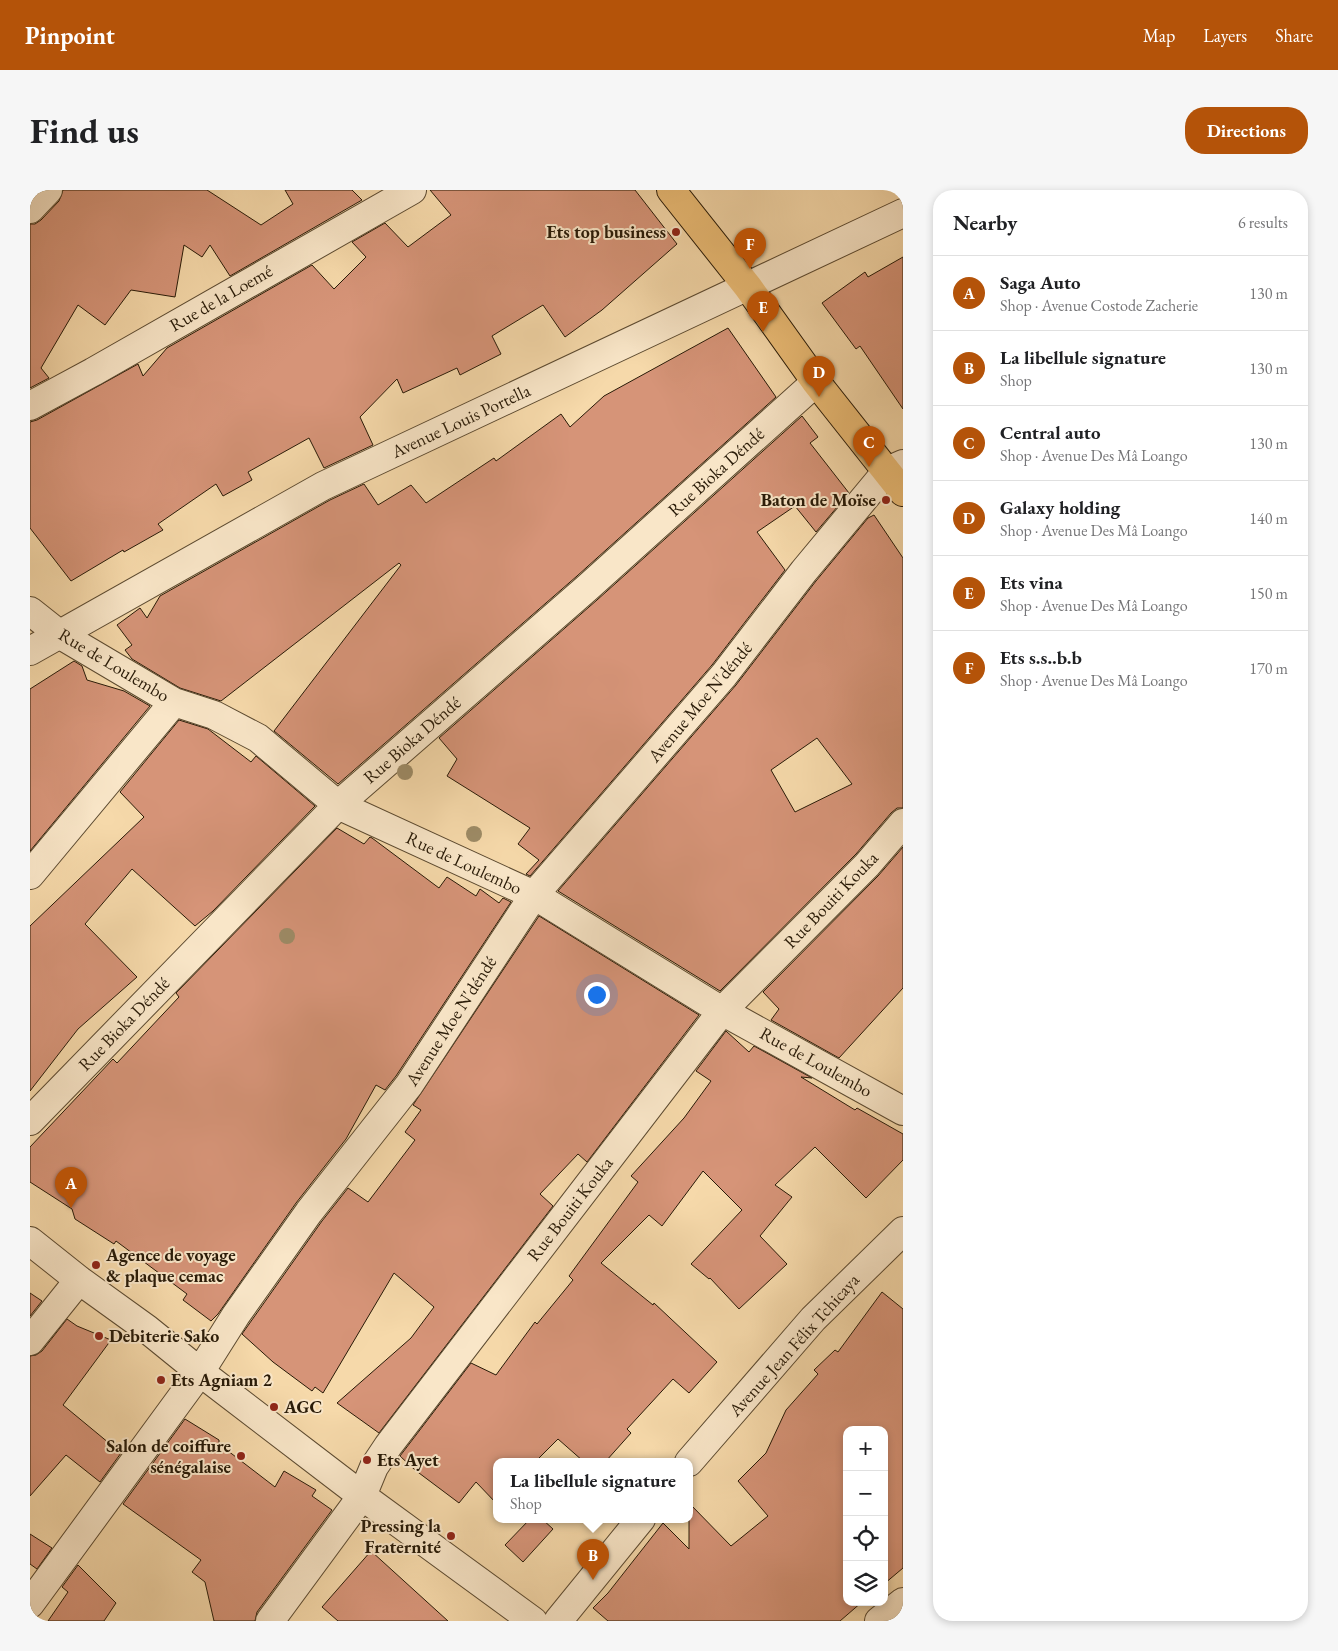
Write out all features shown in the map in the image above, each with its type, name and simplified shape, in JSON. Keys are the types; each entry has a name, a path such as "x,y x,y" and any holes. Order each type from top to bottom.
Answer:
{"main road":[{"path":"671,190 748,287 816,382 898,476"}],"street":[{"path":"30,209 48,190"},
{"name":"Rue de la Loemé","path":"30,406 412,190"},
{"name":"Avenue Louis Portella","path":"30,651 323,486 903,213"},
{"name":"Rue Bioka Déndé","path":"30,1120 338,805 587,588 816,382"},
{"name":"Avenue Moe N'déndé","path":"30,1604 200,1372 236,1315 309,1212 409,1086 534,895 724,676 804,571 898,476"},
{"name":"Rue de Loulembo","path":"30,611 59,634 174,702 214,715 258,738 338,805 534,895 722,1011 903,1110"},
{"path":"30,875 174,702"},
{"name":"Rue Bouiti Kouka","path":"270,1621 362,1496 374,1467 388,1446 722,1011 867,865 903,823"},
{"name":"Avenue Jean Félix Tchicaya","path":"692,1458 813,1319 903,1231"},
{"path":"30,1241 362,1496 533,1621"},
{"path":"30,1341 79,1280"},
{"path":"558,1621 638,1523"},
{"path":"879,1621 903,1602"}],"building":[{"path":"63,190 207,190 261,225 293,204 285,190 352,190 362,200 230,276 210,245 202,257 184,245 175,297 131,290 105,325 78,305 41,368 49,378 30,388 30,224 35,224 41,220 59,201"},
{"path":"430,190 635,190 677,244 602,310 565,337 543,305 492,336 501,354 460,375 457,368 403,393 397,379 360,417 373,445 324,468 309,438 248,472 252,480 223,496 216,484 158,524 163,530 124,552 123,550 71,581 30,528 30,422 37,420 138,364 143,376 167,348 312,265 334,289 366,257 352,242 385,223 408,247 451,215"},
{"path":"903,257 903,409 860,346 856,349 822,303 865,272 868,277"},
{"path":"728,328 776,397 577,576 338,784 274,731 401,565 399,563 221,701 180,688 132,659 125,650 132,645 117,625 140,608 147,618 160,596 330,500 364,484 378,505 411,485 426,503 494,458 496,461 561,414 570,427 604,396"},
{"path":"802,416 818,437 810,443 849,493 816,532 795,506 757,532 785,570 712,665 530,876 526,874 539,860 518,844 530,828 447,776 457,759 439,738 597,600"},
{"path":"874,515 903,558 903,808 897,808 891,813 856,854 720,991 558,891 736,685 816,581 868,518","holes":["817,738 852,784 795,812 771,770"]},
{"path":"74,661 82,666 87,680 124,691 150,706 30,851 30,689"},
{"path":"179,720 208,729 251,762 256,756 315,806 213,911 195,926 132,869 85,924 137,977 78,1029 30,1091 30,926 144,817 120,792"},
{"path":"337,828 364,844 370,837 372,838 439,888 447,877 476,896 480,889 499,903 503,898 511,902 396,1076 385,1090 376,1085 346,1139 296,1203 218,1314 211,1321 183,1300 187,1294 116,1241 114,1244 75,1219 72,1209 30,1182 30,1147 113,1059 117,1063 179,997 176,993"},
{"path":"903,847 903,988 839,1058 771,1020 779,1009 763,992 878,876"},
{"path":"539,916 699,1015 587,1162 578,1154 540,1194 553,1206 379,1433 337,1403 411,1338 434,1307 394,1273 323,1393 315,1387 312,1391 273,1362 242,1334 322,1221 348,1188 368,1202 415,1140 405,1132 421,1110 413,1105"},
{"path":"726,1031 749,1052 754,1046 812,1078 801,1077 855,1110 857,1108 903,1134 903,1160 866,1198 815,1147 775,1185 792,1197 760,1236 787,1264 739,1309 710,1278 691,1264 742,1210 703,1171 662,1226 649,1215 601,1263 653,1305 654,1303 717,1362 689,1393 673,1379 627,1429 631,1433 609,1458 580,1458 558,1439 539,1458 493,1458 493,1500 476,1482 459,1503 415,1470 400,1456 471,1363 496,1375 535,1322 537,1324 573,1280 569,1276 638,1182 631,1176 684,1118 711,1081 696,1071"},
{"path":"882,1292 903,1309 903,1568 888,1581 888,1426 843,1426 843,1606 857,1606 840,1621 608,1621 593,1608 608,1593 663,1523 689,1549 689,1523 693,1523 693,1507 731,1546 768,1516 738,1481 766,1453 786,1410 818,1374 814,1370 835,1350 838,1352"},
{"path":"30,1293 42,1301 30,1316"},
{"path":"67,1319 77,1326 111,1340 63,1405 121,1453 100,1482 66,1455 30,1496 30,1356 42,1351"},
{"path":"185,1419 219,1440 219,1444 275,1487 284,1471 316,1490 312,1496 332,1510 257,1612 255,1621 214,1621 205,1582 192,1572 201,1560 123,1504"},
{"path":"526,1523 546,1523 553,1529 523,1562 505,1545"},
{"path":"30,1534 52,1548 37,1569 30,1564"},
{"path":"371,1551 448,1621 338,1621 322,1607"},
{"path":"78,1565 116,1603 104,1621 48,1621 68,1592 62,1587"}],"place":[{"name":"Ets top business","path":"676,232"},
{"name":"Ets s.s..b.b","path":"750,269"},
{"name":"Ets vina","path":"763,332"},
{"name":"Galaxy holding","path":"819,397"},
{"name":"Central auto","path":"869,467"},
{"name":"Baton de Moïse","path":"886,500"},
{"name":"Saga Auto","path":"71,1208"},
{"name":"Agence de voyage & plaque cemac","path":"96,1265"},
{"name":"Debiterie Sako","path":"99,1336"},
{"name":"Ets Agniam 2","path":"161,1380"},
{"name":"AGC","path":"274,1407"},
{"name":"Salon de coiffure sénégalaise","path":"241,1456"},
{"name":"Ets Ayet","path":"367,1460"},
{"name":"Pressing la Fraternité","path":"451,1536"},
{"name":"La libellule signature","path":"593,1580"}]}
